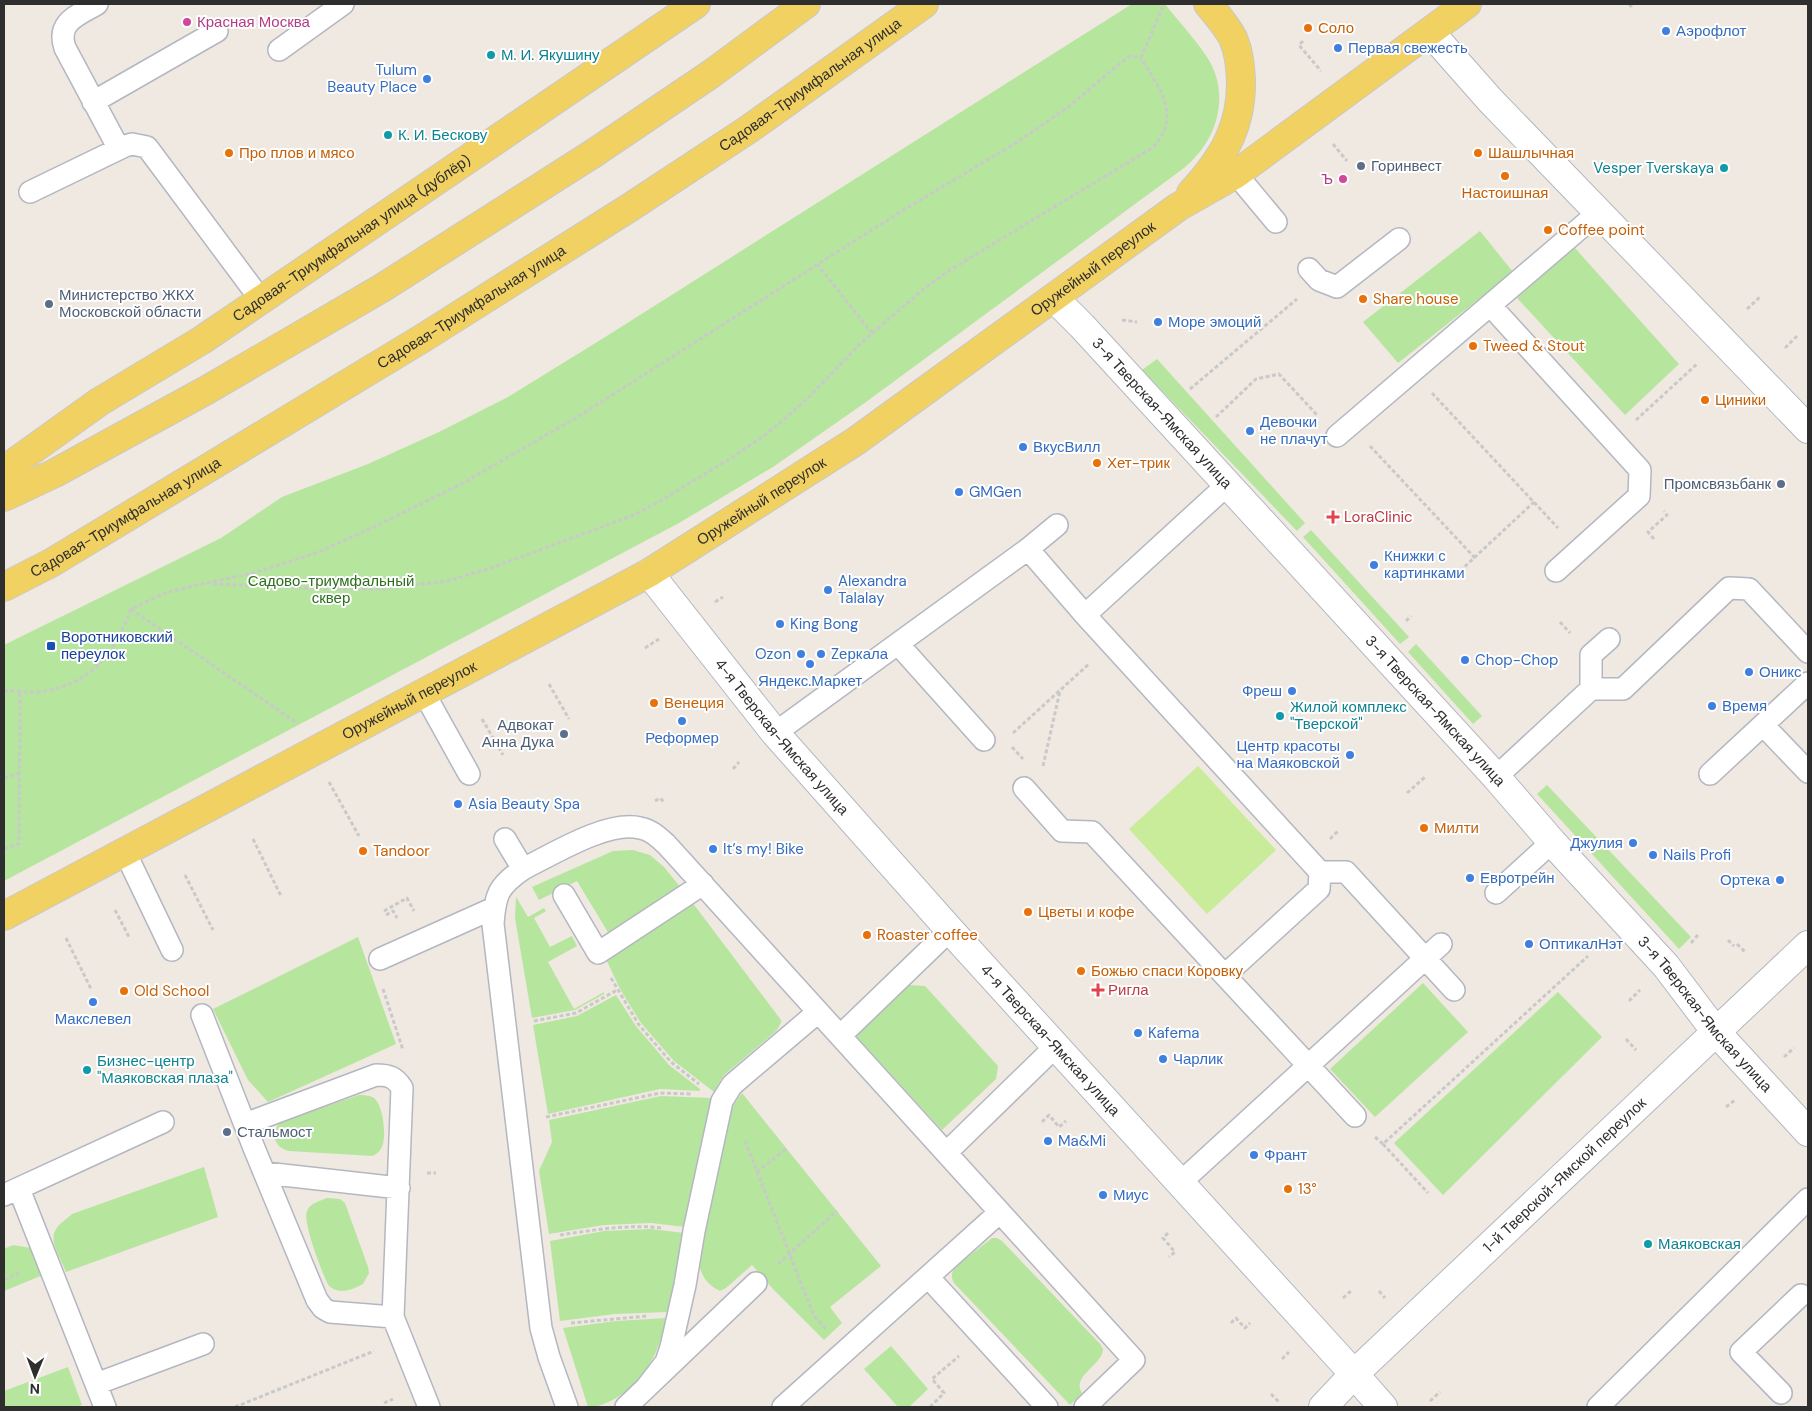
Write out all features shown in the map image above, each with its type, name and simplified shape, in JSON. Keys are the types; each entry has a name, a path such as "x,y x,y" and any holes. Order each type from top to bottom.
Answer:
{"main road":[{"name":"Садовая-Триумфальная улица (дублёр)","path":"4,470 99,402 202,340 262,300 696,4"},
{"path":"4,497 55,473 197,395 382,288 594,153 711,74 806,4"},
{"name":"Садовая-Триумфальная улица","path":"4,587 51,563 406,348 629,208 749,129 924,4"},
{"path":"1178,208 1208,174 1229,142 1238,117 1241,88 1240,61 1234,40 1224,22 1208,4"},
{"name":"Оружейный переулок","path":"4,916 649,572 856,441 1178,208 1236,174 1467,4"}],"street":[{"path":"1430,32 1490,100 1808,429"},
{"name":"3-я Тверская-Ямская улица","path":"1054,298 1082,326 1496,777 1552,842 1666,966 1716,1032 1808,1131"},
{"name":"4-я Тверская-Ямская улица","path":"649,572 775,733 950,930 1181,1182 1383,1407"},
{"name":"1-й Тверской-Ямской переулок","path":"1323,1407 1354,1374 1808,945"}],"lane":[{"path":"97,4 72,18 66,24 62,32 62,40 119,149"},
{"path":"280,50 319,11 343,4"},
{"path":"94,102 217,32"},
{"path":"30,192 132,144 147,147 262,300"},
{"path":"1236,174 1276,222"},
{"path":"1337,436 1599,212"},
{"path":"1314,274 1337,287 1399,239"},
{"path":"1490,305 1640,470 1640,496 1556,571"},
{"path":"1085,616 1227,485"},
{"path":"775,733 1028,549 1057,525"},
{"path":"1028,549 1085,616 1320,872 1319,889 1225,975"},
{"path":"1496,777 1591,689 1623,689 1729,588 1749,589 1808,652"},
{"path":"1591,689 1591,655 1609,640"},
{"path":"898,644 984,740"},
{"path":"1710,774 1808,682"},
{"path":"424,693 469,774"},
{"path":"1763,724 1808,772"},
{"path":"1030,794 1062,831 1092,832 1355,1116"},
{"path":"567,1407 541,1328 493,924 494,908 498,892 509,879 523,869 604,830 622,826 640,828 654,833 666,844 1134,1360 1086,1407"},
{"path":"505,839 523,869"},
{"path":"1496,893 1552,842"},
{"path":"125,852 172,950"},
{"path":"1320,872 1346,872 1454,990"},
{"path":"564,895 598,953 703,884"},
{"path":"380,959 494,908"},
{"path":"840,1036 950,930"},
{"path":"1181,1182 1441,944"},
{"path":"646,1388 666,1362 671,1347 685,1285 714,1095 732,1084 818,1012"},
{"path":"202,1014 313,1291 323,1308 330,1312 341,1314 392,1317"},
{"path":"946,1153 1056,1046"},
{"path":"245,1124 376,1075 387,1075 397,1080 402,1088 403,1098 392,1317 429,1407"},
{"path":"105,1407 11,1192 163,1122"},
{"path":"265,1173 399,1188"},
{"path":"1598,1407 1808,1199"},
{"path":"783,1407 1000,1212"},
{"path":"928,1277 1048,1407"},
{"path":"626,1407 756,1283"},
{"path":"685,1285 685,1305 694,1320 700,1323 708,1323 720,1318"},
{"path":"1781,1394 1742,1352 1801,1295"},
{"path":"96,1384 203,1344"}],"path":[{"path":"1141,58 1164,4"},
{"path":"1629,4 1633,8"},
{"path":"1303,41 1299,45 1310,58"},
{"path":"4,691 37,693 56,689 91,672 104,659 116,642 131,609 163,594 272,569 319,552 463,482 576,418 897,214 1043,125 1068,107 1129,56 1141,58"},
{"path":"207,583 381,589 447,581 488,569 648,509 734,456 788,416 872,333 926,287 950,270 1152,148 1164,132 1167,111 1163,97 1141,58"},
{"path":"818,264 872,333"},
{"path":"1190,389 1314,274"},
{"path":"1748,308 1761,296"},
{"path":"1785,348 1798,335"},
{"path":"1614,441 1700,362"},
{"path":"1216,417 1256,379 1279,374 1337,436"},
{"path":"1429,389 1578,550"},
{"path":"1369,444 1474,558"},
{"path":"1460,571 1534,502"},
{"path":"131,609 298,724"},
{"path":"1406,621 1411,616"},
{"path":"984,740 1006,740 1111,644"},
{"path":"549,684 569,719"},
{"path":"1030,794 1060,691"},
{"path":"4,849 19,844 20,692"},
{"path":"677,705 683,700"},
{"path":"482,719 503,755"},
{"path":"1006,740 1029,766 1030,794"},
{"path":"733,768 739,762"},
{"path":"4,778 20,773"},
{"path":"326,775 359,836"},
{"path":"1407,793 1425,777"},
{"path":"253,840 281,896"},
{"path":"185,875 214,930"},
{"path":"66,938 90,989"},
{"path":"1728,940 1745,952"},
{"path":"598,953 617,990 639,1025 672,1062 732,1108 814,1316 846,1351"},
{"path":"1383,1144 1588,956"},
{"path":"380,959 374,962 408,1063 397,1080"},
{"path":"532,1022 576,1013 617,990"},
{"path":"1629,1001 1640,990"},
{"path":"1626,1039 1636,1050"},
{"path":"1784,1057 1794,1048"},
{"path":"548,1117 660,1093 695,1094"},
{"path":"1726,1108 1738,1097"},
{"path":"1042,1122 1049,1116 1060,1127 1066,1121"},
{"path":"1355,1116 1428,1193"},
{"path":"757,1172 787,1148"},
{"path":"756,1283 837,1211"},
{"path":"530,1242 604,1228 651,1226 694,1231"},
{"path":"1168,1233 1163,1238 1175,1252 1169,1257"},
{"path":"1343,1298 1352,1290"},
{"path":"1379,1291 1388,1301"},
{"path":"541,1328 615,1318 678,1316"},
{"path":"1231,1323 1236,1318 1245,1328 1250,1323"},
{"path":"930,1407 944,1393 932,1379 982,1336"},
{"path":"235,1407 402,1340"},
{"path":"1282,1359 1291,1350"},
{"path":"1430,1401 1440,1392"},
{"path":"1271,1394 1280,1403"}],"green space":[{"name":"Садово-триумфальный сквер","path":"1132,4 1165,4 1210,62 1216,76 1219,105 1212,133 1204,146 1184,168 866,402 773,467 679,523 4,881 4,645 221,538 282,497 368,464 439,432 508,397"},
{"path":"1480,231 1513,272 1398,363 1363,322"},
{"path":"1574,247 1679,364 1625,415 1517,298"},
{"path":"1157,359 1305,523 1297,531 1142,370"},
{"path":"1311,530 1409,637 1400,644 1303,537"},
{"path":"1416,644 1482,716 1473,724 1408,652"},
{"path":"1198,766 1276,850 1207,914 1129,829"},
{"path":"1547,785 1691,937 1679,949 1537,794"},
{"path":"633,850 650,855 664,867 681,888 609,934 577,881 539,900 532,887 613,851"},
{"path":"516,897 528,917 544,908 546,911 534,918 550,947 572,936 577,946 548,962 574,1009 604,992 604,994 575,1010 532,1018 515,918"},
{"path":"692,902 781,1020 776,1031 723,1076 714,1092 674,1061 641,1023 620,989 606,959"},
{"path":"358,937 396,1044 268,1102 248,1080 213,1009"},
{"path":"1423,983 1468,1032 1375,1117 1330,1069"},
{"path":"909,985 925,986 998,1066 996,1079 942,1130 855,1035"},
{"path":"1558,992 1602,1037 1443,1195 1394,1143"},
{"path":"616,995 636,1026 669,1065 700,1089 700,1091 660,1089 548,1114 533,1025 577,1016"},
{"path":"742,1093 881,1266 830,1307 842,1323 824,1340 752,1265 720,1291 708,1282 698,1262 732,1107"},
{"path":"359,1095 374,1098 382,1113 384,1127 383,1144 373,1156 289,1151 277,1143 275,1131 280,1122"},
{"path":"661,1096 712,1098 685,1227 651,1223 604,1225 549,1234 539,1171 552,1142 549,1120"},
{"path":"204,1167 218,1217 66,1272 55,1246 54,1235 58,1226 72,1214"},
{"path":"327,1198 340,1199 345,1203 368,1267 369,1273 363,1284 350,1290 342,1291 329,1286 318,1261 307,1226 308,1208 318,1201"},
{"path":"651,1229 684,1233 668,1312 615,1314 560,1321 550,1241 604,1231"},
{"path":"992,1238 1002,1241 1103,1349 1098,1361 1080,1381 1082,1393 1070,1405 952,1279 955,1267"},
{"path":"13,1245 31,1248 43,1275 4,1291 4,1249"},
{"path":"666,1318 660,1342 643,1374 618,1397 598,1406 588,1407 563,1328 616,1321"},
{"path":"891,1346 928,1389 909,1407 898,1407 864,1369"},
{"path":"68,1367 82,1405 75,1407 4,1407 4,1391"}],"place":[{"name":"Красная Москва","path":"187,22"},
{"name":"Соло","path":"1308,28"},
{"name":"Аэрофлот","path":"1666,31"},
{"name":"Первая свежесть","path":"1338,48"},
{"name":"М. И. Якушину","path":"491,55"},
{"name":"Tulum Beauty Place","path":"427,79"},
{"name":"К. И. Бескову","path":"388,135"},
{"name":"Про плов и мясо","path":"229,153"},
{"name":"Шашлычная","path":"1478,153"},
{"name":"Горинвест","path":"1361,166"},
{"name":"Vesper Tverskaya","path":"1724,168"},
{"name":"Настоишная","path":"1505,176"},
{"name":"Ъ","path":"1343,179"},
{"name":"Coffee point","path":"1548,230"},
{"name":"Share house","path":"1363,299"},
{"name":"Министерство ЖКХ Московской области","path":"49,304"},
{"name":"Море эмоций","path":"1158,322"},
{"name":"Tweed & Stout","path":"1473,346"},
{"name":"Циники","path":"1705,400"},
{"name":"Девочки не плачут","path":"1250,431"},
{"name":"ВкусВилл","path":"1023,447"},
{"name":"Хет-трик","path":"1097,463"},
{"name":"Промсвязьбанк","path":"1781,484"},
{"name":"GMGen","path":"959,492"},
{"name":"LoraClinic","path":"1333,517"},
{"name":"Книжки с картинками","path":"1374,565"},
{"name":"Alexandra Talalay","path":"828,590"},
{"name":"King Bong","path":"780,624"},
{"name":"Воротниковский переулок","path":"51,646"},
{"name":"Ozon","path":"801,654"},
{"name":"Zеркала","path":"821,654"},
{"name":"Chop-Chop","path":"1465,660"},
{"name":"Яндекс.Маркет","path":"810,664"},
{"name":"Оникс","path":"1749,672"},
{"name":"Фреш","path":"1292,691"},
{"name":"Венеция","path":"654,703"},
{"name":"Время","path":"1712,706"},
{"name":"Жилой комплекс \"Тверской\"","path":"1280,716"},
{"name":"Реформер","path":"682,721"},
{"name":"Адвокат Анна Дука","path":"564,734"},
{"name":"Центр красоты на Маяковской","path":"1350,755"},
{"name":"Asia Beauty Spa","path":"458,804"},
{"name":"Милти","path":"1424,828"},
{"name":"Джулия","path":"1633,843"},
{"name":"It’s my! Bike","path":"713,849"},
{"name":"Tandoor","path":"363,851"},
{"name":"Nails Profi","path":"1653,855"},
{"name":"Евротрейн","path":"1470,878"},
{"name":"Ортека","path":"1780,880"},
{"name":"Цветы и кофе","path":"1028,912"},
{"name":"Roaster coffee","path":"867,935"},
{"name":"ОптикалНэт","path":"1529,944"},
{"name":"Божью cпаси Коровку","path":"1081,971"},
{"name":"Ригла","path":"1098,990"},
{"name":"Old School","path":"124,991"},
{"name":"Макслевел","path":"93,1002"},
{"name":"Kafema","path":"1138,1033"},
{"name":"Чарлик","path":"1163,1059"},
{"name":"Бизнес-центр \"Маяковская плаза\"","path":"87,1070"},
{"name":"Стальмост","path":"227,1132"},
{"name":"Ma&Mi","path":"1048,1141"},
{"name":"Франт","path":"1254,1155"},
{"name":"13°","path":"1288,1189"},
{"name":"Миус","path":"1103,1195"},
{"name":"Маяковская","path":"1648,1244"}]}
